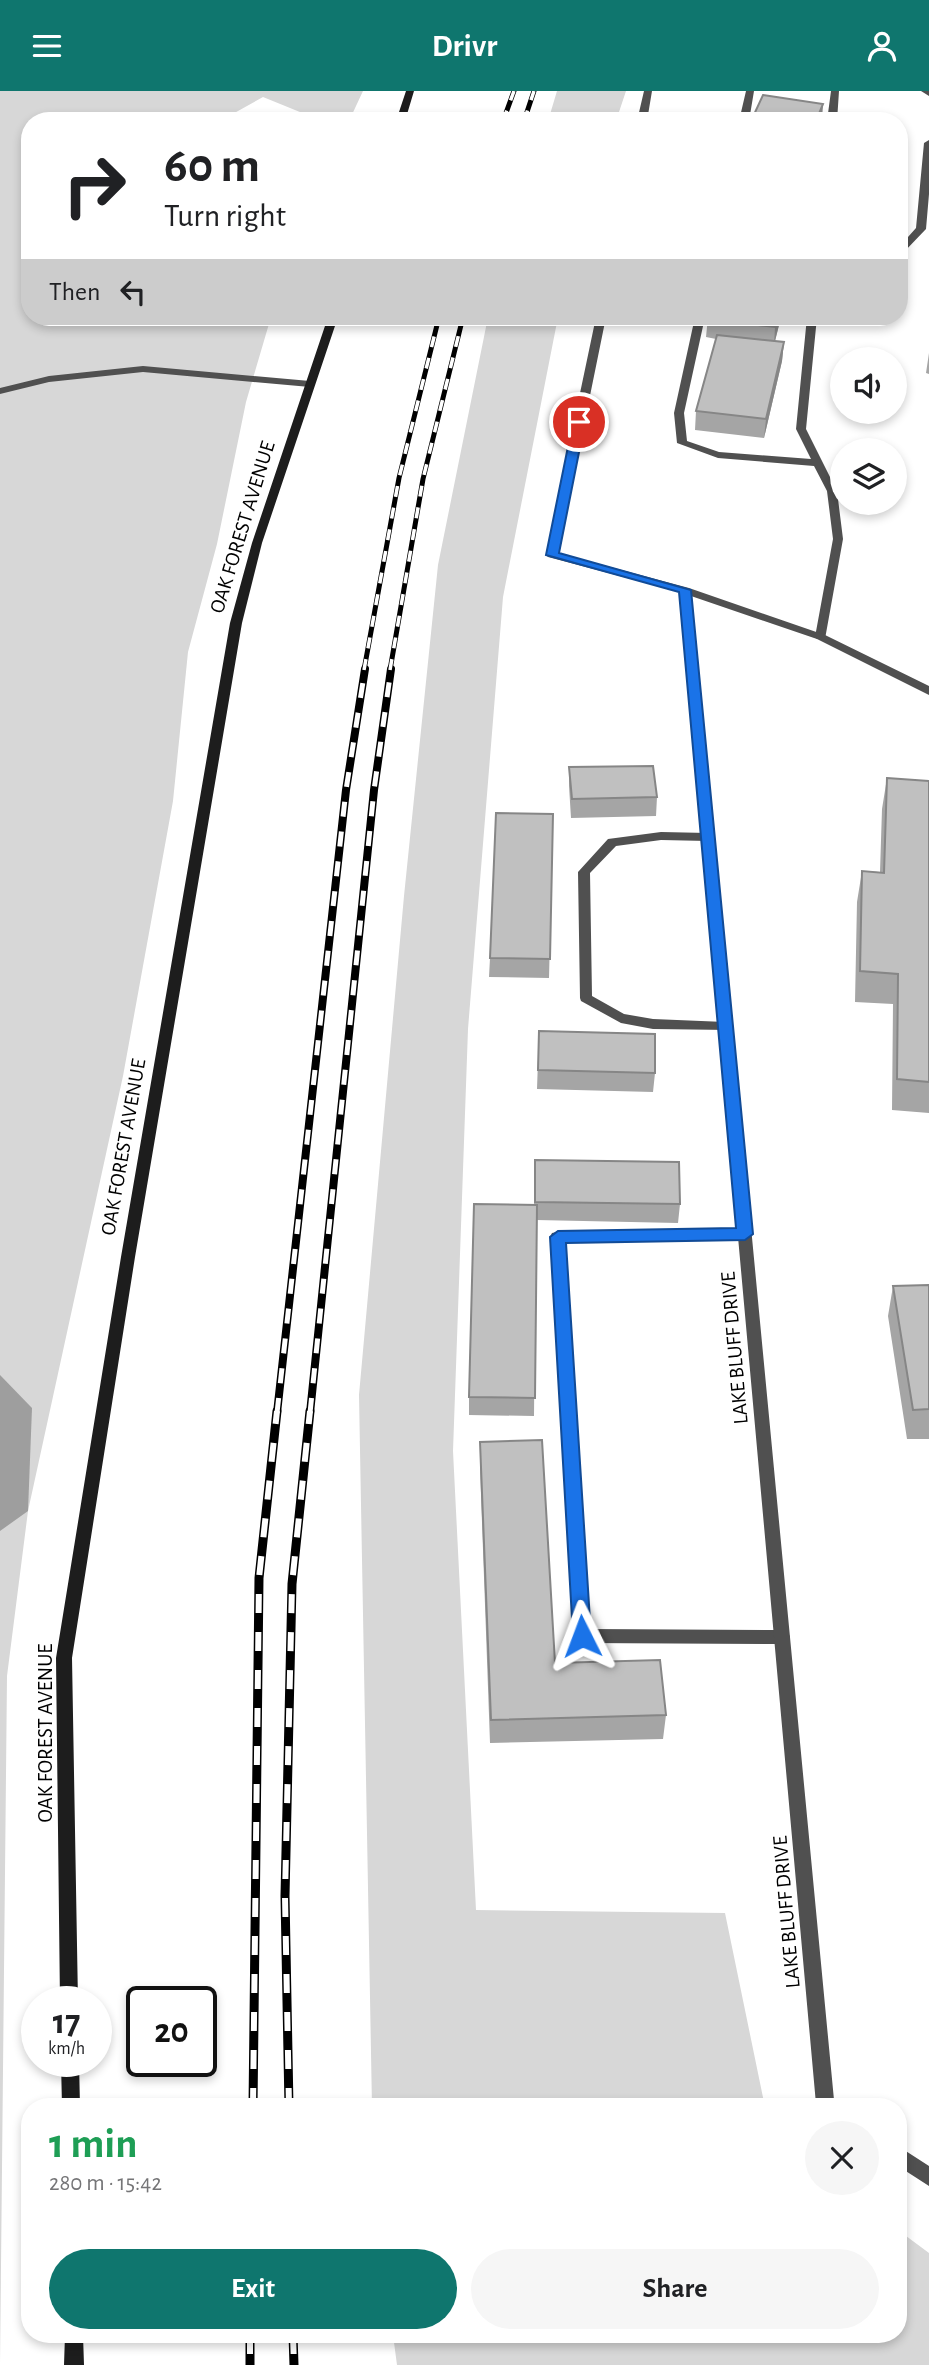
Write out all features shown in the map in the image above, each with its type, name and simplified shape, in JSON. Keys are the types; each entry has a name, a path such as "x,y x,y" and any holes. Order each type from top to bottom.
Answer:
{"street":[{"path":"403,112 410,91"},
{"path":"644,112 649,91"},
{"path":"746,112 750,91"},
{"path":"833,112 835,91"},
{"path":"908,243 921,229 929,143"},
{"name":"OAK FOREST AVENUE","path":"69,1986 64,1658 128,1257 236,623 257,543 330,326"},
{"path":"599,326 552,555 685,590 821,637 929,691"},
{"path":"699,326 679,413 682,443 718,455 818,463"},
{"path":"811,326 801,429 832,491 838,538 821,637"},
{"path":"0,391 50,379 143,369 310,384"},
{"name":"LAKE BLUFF DRIVE","path":"685,590 826,2098"},
{"path":"708,837 661,837 612,842 584,872 586,998 621,1018 653,1024 725,1027"},
{"path":"745,1234 558,1237 582,1636 782,1637"},
{"path":"70,2077 71,2098"},
{"path":"907,2161 929,2177"},
{"path":"74,2343 74,2365"}],"shaded area":[{"path":"0,91 363,91 353,112 300,112 263,97 236,112 21,112 21,326 268,326 246,402 217,544 188,652 173,801 123,1076 28,1511 7,1676 0,2365"},
{"path":"557,91 626,91 619,112 551,112"},
{"path":"486,326 556,326 503,597 468,1029 453,1451 476,1910 725,1913 763,2098 372,2098 359,1395 404,896 438,565"},
{"path":"0,1375 32,1408 28,1511 0,1531"},
{"path":"907,2237 929,2253 929,2365 397,2365 394,2343 907,2343"}],"building":[{"path":"763,95 823,104 820,112 755,112"},
{"path":"717,335 784,342 766,419 696,411"},
{"path":"653,766 657,797 572,799 569,767"},
{"path":"887,778 929,781 929,1082 897,1079 898,974 860,971 862,871 884,873"},
{"path":"496,813 553,814 550,959 490,958"},
{"path":"539,1031 655,1034 655,1073 538,1070"},
{"path":"535,1160 679,1162 680,1204 535,1202"},
{"path":"474,1204 537,1205 535,1398 469,1397"},
{"path":"929,1285 929,1409 913,1410 893,1286"},
{"path":"542,1440 555,1663 660,1660 666,1715 491,1720 480,1442"}],"railway":[{"path":"506,112 514,91"},
{"path":"527,112 534,91"},
{"path":"364,670 399,478 437,326"},
{"path":"390,670 423,479 461,326"},
{"path":"277,1413 346,790 365,669"},
{"path":"310,1413 374,790 391,669"},
{"path":"253,2098 259,1578 277,1411"},
{"path":"289,2098 285,1896 292,1584 310,1411"},
{"path":"250,2343 250,2365"},
{"path":"293,2343 294,2365"}],"route":[{"path":"579,422 552,555 685,590 745,1234 558,1237 582,1636"}]}
